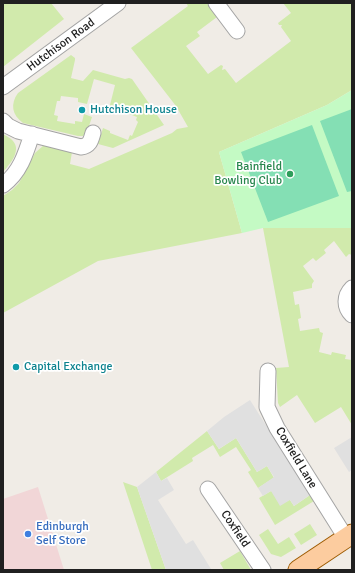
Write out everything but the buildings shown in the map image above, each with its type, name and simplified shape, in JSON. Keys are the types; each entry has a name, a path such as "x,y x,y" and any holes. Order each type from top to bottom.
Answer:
{"main road":[{"path":"298,570 349,536"}],"street":[{"name":"Hutchison Road","path":"3,87 118,3"},
{"path":"216,3 237,31"},
{"path":"3,121 8,126 18,131 81,147 89,144 93,133"},
{"path":"3,185 20,167 32,134"},
{"path":"352,288 348,292 345,301 348,311 352,314"},
{"name":"Coxfield Lane","path":"268,371 266,407 285,440 349,536"},
{"name":"Coxfield","path":"208,489 263,570"}],"shaded area":[{"path":"250,400 310,495 294,506 290,500 280,506 271,491 263,496 258,488 274,477 267,466 257,472 236,438 219,449 207,431 224,417"},
{"path":"352,437 352,470 349,472 334,448"},
{"path":"156,472 161,481 167,478 174,490 158,500 186,544 193,540 211,569 210,570 166,570 137,487"},
{"name":"Edinburgh Self Store","path":"38,487 64,570 3,570 3,499"}],"green space":[{"path":"3,3 51,3 64,19 3,67"},
{"path":"186,3 207,3 217,17 197,32 200,36 186,46 208,74 221,65 223,66 222,70 225,69 236,83 291,41 281,27 282,25 279,25 278,23 291,13 283,3 352,3 352,90 327,105 219,152 242,233 98,261 3,313 3,196 19,183 35,153 44,145 72,152 70,164 89,169 172,133 177,129 188,127 176,106 131,48 188,6"},
{"path":"71,55 75,58 75,60 71,78 83,81 93,70 125,79 132,79 164,125 113,148 98,144 103,128 110,131 110,133 128,140 130,135 132,136 138,122 136,120 137,117 119,110 117,113 109,109 115,85 94,79 87,104 78,102 78,98 61,96 60,101 57,101 54,115 58,116 57,121 75,124 75,121 82,122 84,114 92,117 87,132 83,136 23,123 19,120 13,109 15,97 18,93"},
{"path":"352,90 352,228 263,228 242,233 219,152 327,105"},
{"path":"352,109 352,191 347,192 320,121"},
{"name":"Bainfield Bowling Club","path":"312,125 339,196 268,222 241,152"},
{"path":"3,134 12,140 16,149 14,158 3,172"},
{"path":"263,228 352,228 352,255 349,254 346,257 334,241 324,250 326,253 316,261 313,258 303,266 314,281 312,288 293,292 295,305 299,304 301,318 298,319 300,331 319,328 320,332 323,333 319,352 331,355 332,352 346,355 345,359 352,360 352,425 341,407 315,423 297,395 280,407 278,403 276,368 289,367"},
{"path":"207,431 219,449 236,438 257,472 267,466 274,478 258,488 248,472 251,470 236,447 220,457 213,445 192,458 193,461 161,481 156,472"},
{"path":"123,482 137,487 166,570 152,570"},
{"path":"271,491 290,500 294,506 310,495 314,501 275,525 259,498"},
{"path":"310,524 317,535 301,545 294,534"},
{"path":"268,529 278,544 289,537 296,548 281,557 271,554 259,535"},
{"path":"240,551 251,570 224,570 220,563"}],"place":[{"name":"Hutchison House","path":"82,110"},
{"name":"Bainfield Bowling Club","path":"290,174"},
{"name":"Capital Exchange","path":"16,367"},
{"name":"Edinburgh Self Store","path":"28,534"}]}
